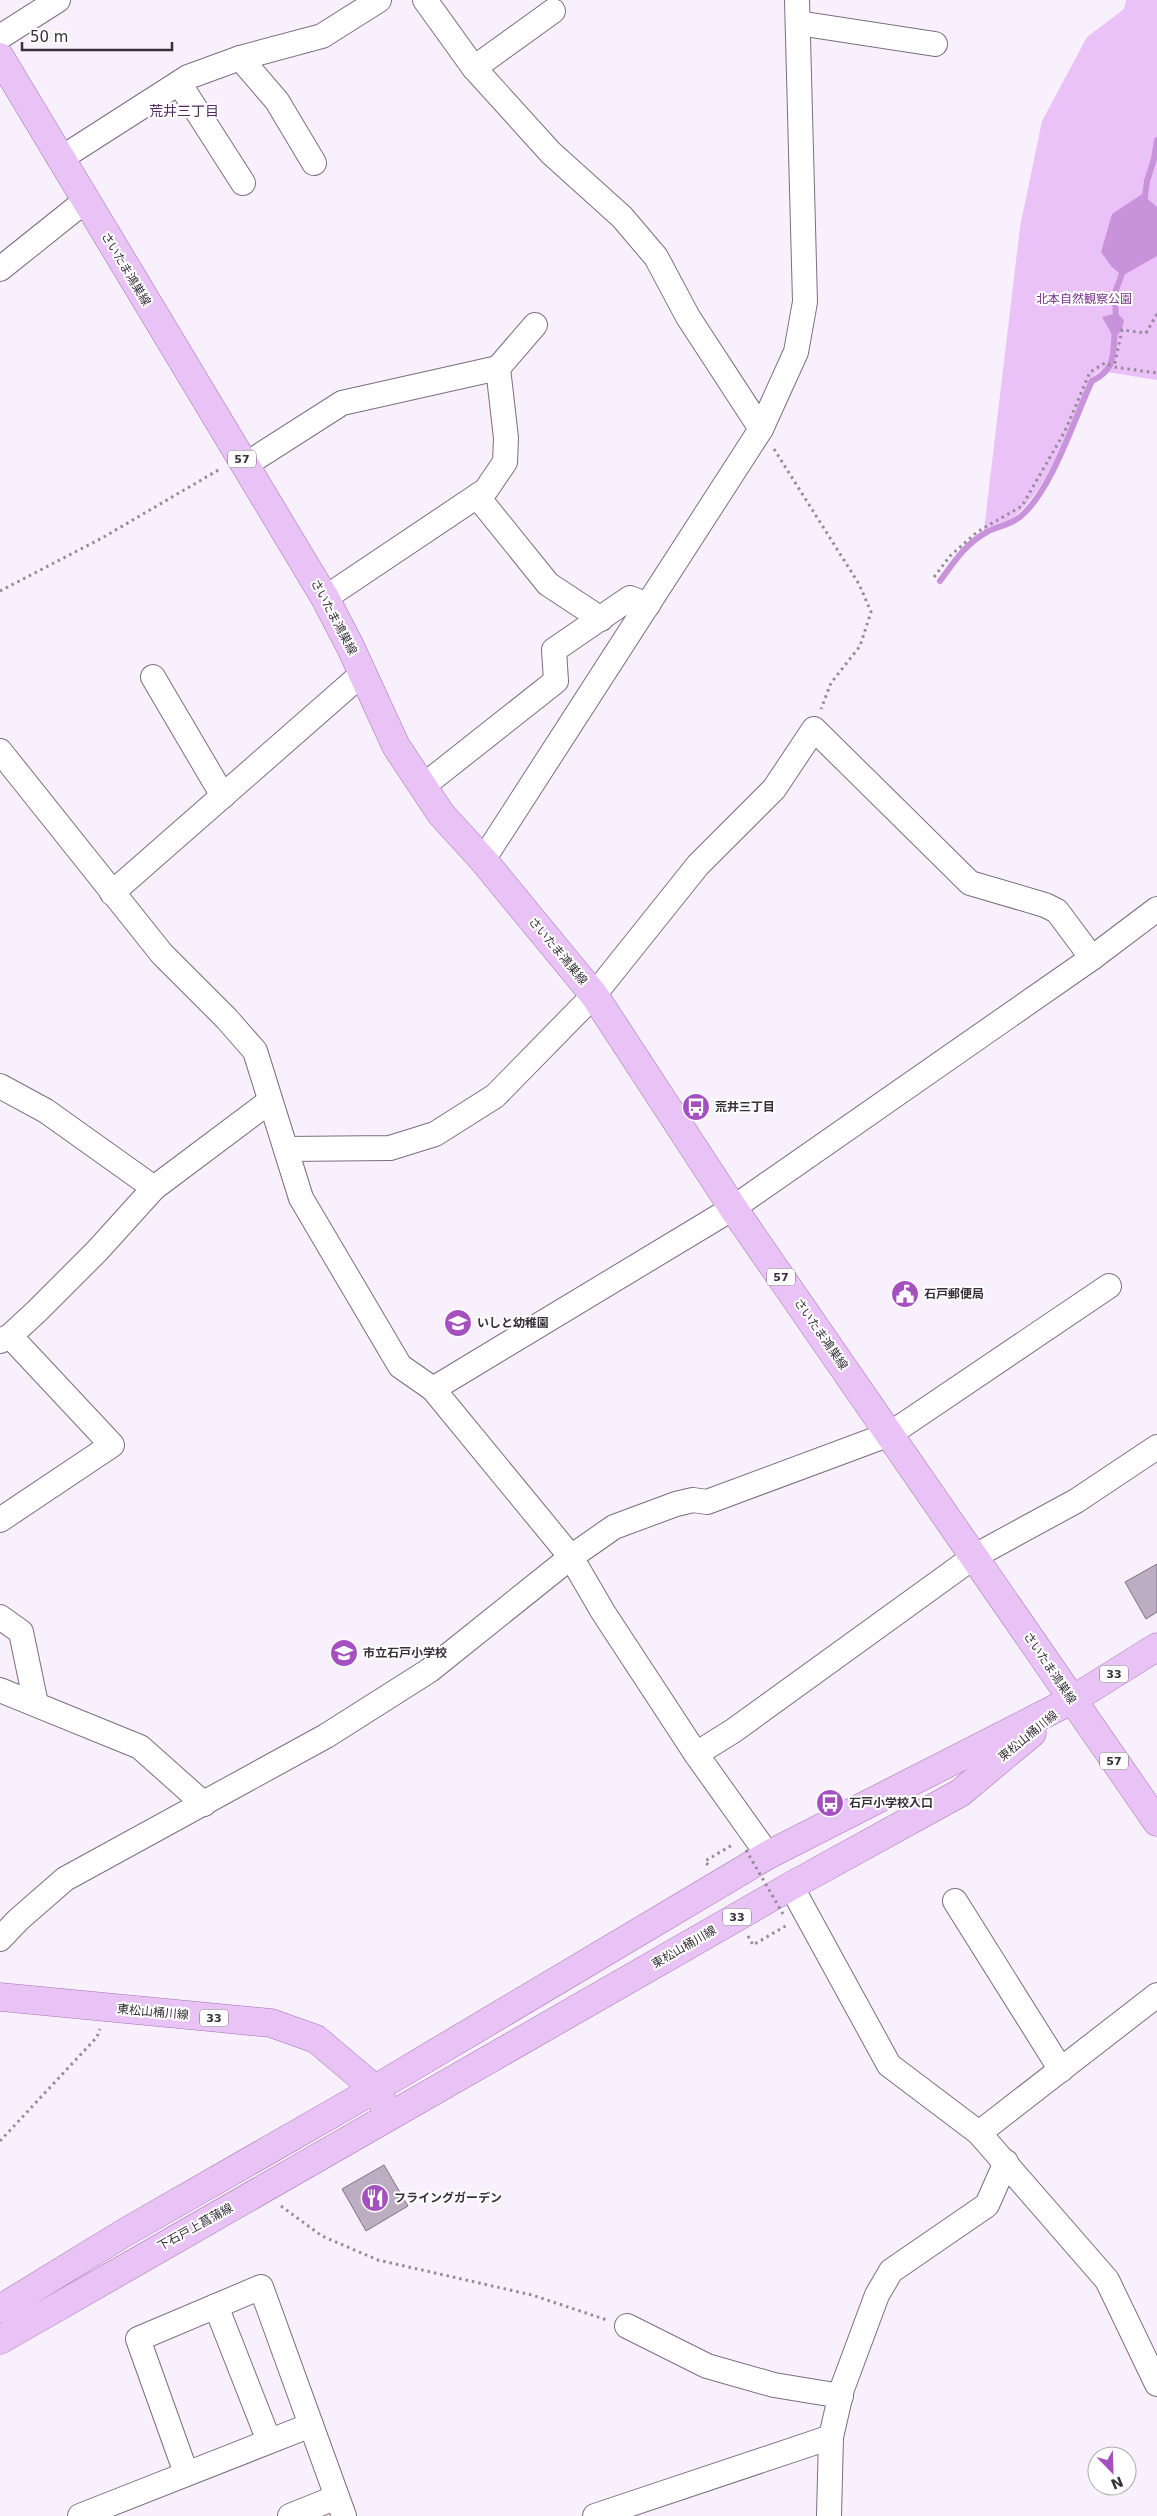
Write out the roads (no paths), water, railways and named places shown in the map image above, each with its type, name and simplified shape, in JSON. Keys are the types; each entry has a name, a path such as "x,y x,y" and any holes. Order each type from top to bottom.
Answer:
{"main road":[{"name":"さいたま鴻巣線","path":"0,57 325,598 363,673 396,746 441,814 483,860 594,995 733,1208 1157,1822"},
{"name":"東松山桶川線","path":"375,2088 757,1853 1072,1700 1157,1647"},
{"name":"東松山桶川線","path":"0,1997 271,2024 316,2039 375,2088 391,2117 791,1886 960,1793 1072,1700"},
{"path":"0,2309 124,2233 375,2088"},
{"name":"下石戸上菖蒲線","path":"0,2340 265,2187 391,2117"}],"street":[{"path":"0,37 58,0"},
{"path":"60,159 188,77 240,58 322,36 379,0"},
{"path":"425,0 474,68 551,153 622,217 656,257 688,317 761,429"},
{"path":"474,68 553,11"},
{"path":"483,860 761,429 796,352 805,302 798,12 935,44"},
{"path":"240,58 277,101 314,163"},
{"path":"178,83 242,183"},
{"path":"0,269 85,201"},
{"path":"243,461 342,404 498,368 535,325"},
{"path":"325,598 486,490 506,462 506,438 498,368"},
{"path":"477,496 548,584 601,619"},
{"path":"432,779 556,681 554,650 630,598 648,604"},
{"path":"112,893 363,673"},
{"path":"153,677 223,796"},
{"path":"286,1149 390,1148 435,1134 495,1096 594,995 698,865 774,789 814,729 970,883 1045,905 1057,911 1092,958"},
{"path":"0,751 162,954 255,1051 301,1198 400,1366 433,1389 571,1557 603,1612 696,1754 757,1853"},
{"path":"433,1389 733,1208 1092,958 1157,909"},
{"path":"0,1086 46,1111 154,1188"},
{"path":"0,1520 112,1445 5,1338 97,1251 154,1188 270,1101"},
{"path":"0,1939 18,1920 64,1879 326,1736 430,1670 571,1557 614,1527 676,1504 693,1500 707,1502 890,1434 1109,1286"},
{"path":"696,1754 741,1725 974,1556 1076,1501 1157,1447"},
{"path":"0,1617 20,1632 36,1704"},
{"path":"0,1690 140,1747 204,1804"},
{"path":"791,1886 889,2065 979,2133 1107,2280 1157,2384"},
{"path":"955,1901 1061,2070"},
{"path":"979,2133 1157,1995"},
{"path":"828,2516 831,2437 841,2396 877,2295 891,2271 987,2205 1006,2162"},
{"path":"186,2473 138,2339 261,2287 340,2507 290,2516"},
{"path":"216,2306 269,2441"},
{"path":"627,2326 707,2366 774,2385 841,2396"},
{"path":"80,2516 311,2425"},
{"path":"595,2516 831,2437"}],"waterway":[{"path":"1144,204 1147,181 1154,159 1157,140"},
{"path":"1116,321 1115,293 1124,268"},
{"path":"940,581 972,542 987,532 1017,519 1032,504 1043,489 1061,453 1092,381 1106,371 1112,361 1115,331"}],"place":[{"name":"荒井三丁目","path":"696,1107"},
{"name":"石戸郵便局","path":"905,1294"},
{"name":"いしと幼稚園","path":"458,1323"},
{"name":"市立石戸小学校","path":"344,1653"},
{"name":"石戸小学校入口","path":"830,1803"},
{"name":"フライングガーデン","path":"375,2198"}],"district":[{"name":"荒井三丁目","path":"184,111"}],"park label":[{"name":"北本自然観察公園","path":"1084,299"}]}
